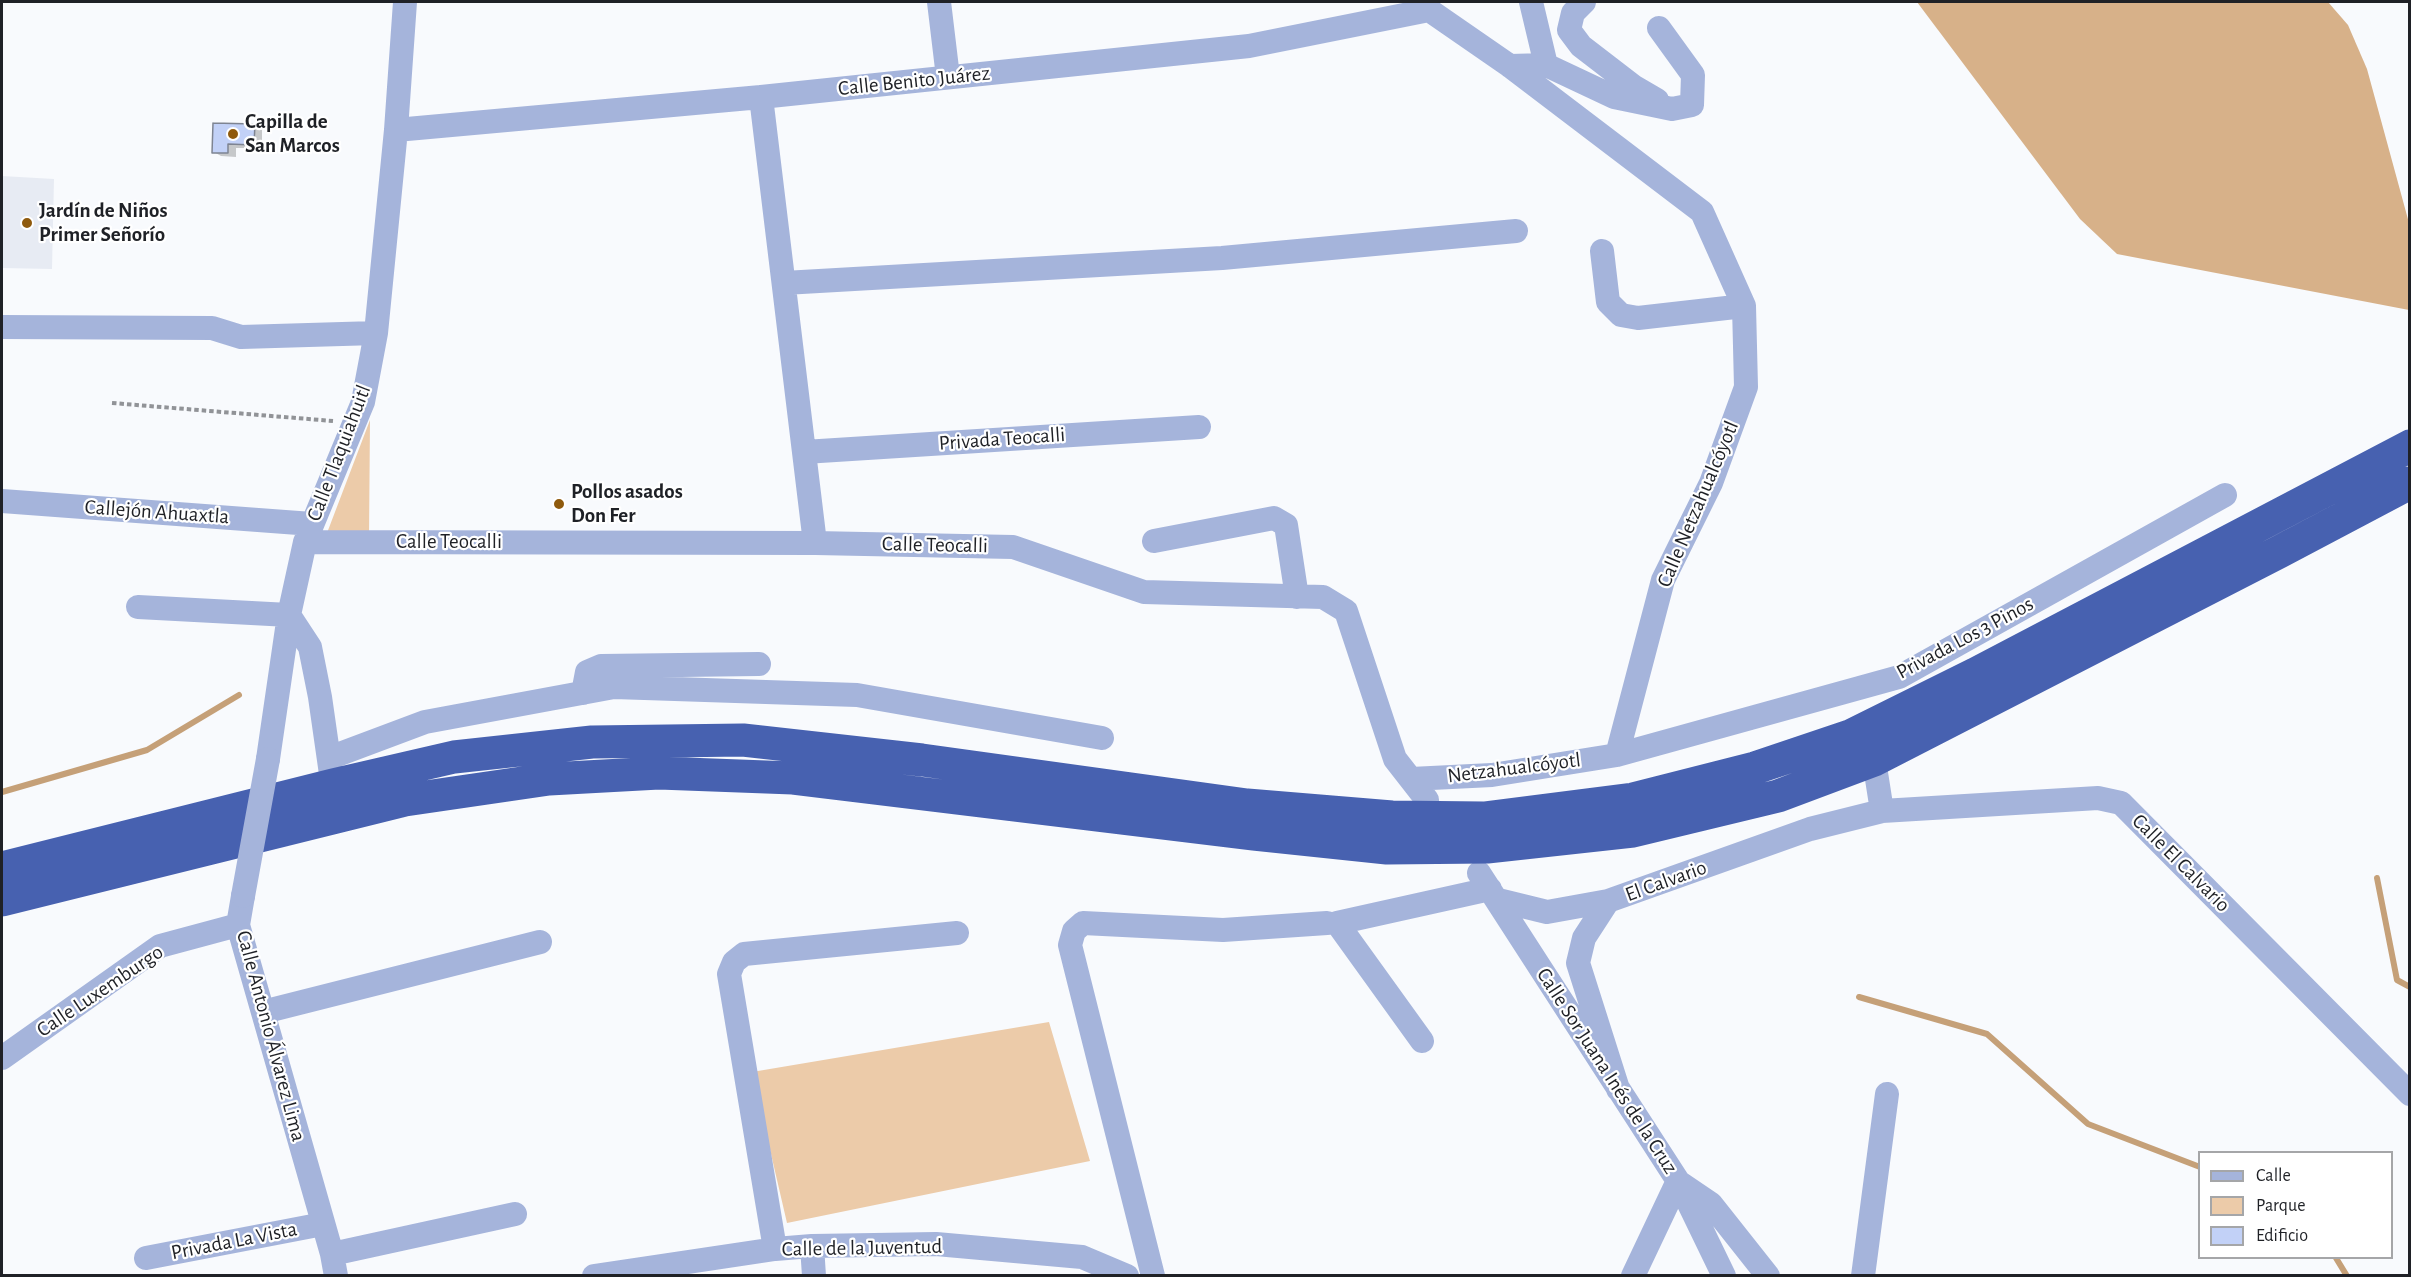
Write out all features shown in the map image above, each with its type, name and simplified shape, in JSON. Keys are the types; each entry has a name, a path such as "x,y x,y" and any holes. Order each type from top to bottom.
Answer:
{"highway":[{"path":"2,868 331,772 592,742 743,740 934,762 1247,805 1392,817 1484,818 1634,799 1755,768 1850,736 1976,675 2409,446"},
{"path":"2,900 405,800 549,779 659,773 793,778 1388,848 1487,848 1633,831 1778,796 1874,760 2409,483"}],"street":[{"name":"Calle Tlaquiahuitl","path":"268,759 289,615 309,533 363,402 376,333 396,130 405,2"},
{"path":"939,2 948,77"},
{"path":"1531,2 1546,65"},
{"path":"1584,2 1573,13 1569,30 1590,52 1633,86 1672,109"},
{"name":"Calle Benito Juárez","path":"396,130 761,97 1249,46 1428,6"},
{"name":"Calle Netzahualcóyotl","path":"1428,6 1702,212 1744,306 1746,387 1711,483 1663,580 1617,754"},
{"path":"1510,66 1546,65 1614,97 1672,109 1692,105 1693,75 1659,28"},
{"path":"761,97 815,543"},
{"path":"784,283 1222,258 1516,231"},
{"path":"1602,251 1608,302 1621,315 1638,318 1744,306"},
{"path":"2,327 212,328 241,338 376,333"},
{"name":"Privada Teocalli","path":"804,452 1199,427"},
{"name":"Privada Los 3 Pinos","path":"1617,754 1899,677 2225,495"},
{"name":"Callejón Ahuaxtla","path":"2,501 309,533"},
{"path":"1154,541 1274,518 1286,525 1297,597"},
{"name":"Calle Teocalli","path":"309,533 1013,547 1144,592 1323,597 1346,611 1395,759 1427,800"},
{"path":"138,608 289,615 310,647 331,772 425,722 614,687 857,695 1102,738"},
{"path":"583,693 586,672 601,666 759,664"},
{"name":"Netzahualcóyotl","path":"1411,779 1492,775 1617,754"},
{"name":"Calle Antonio Álvarez Lima","path":"268,759 238,925 334,1264"},
{"path":"1874,760 1882,811"},
{"name":"Calle El Calvario","path":"1882,811 2098,798 2121,803 2409,1094"},
{"name":"El Calvario","path":"1618,1089 1578,963 1584,938 1608,901 1810,829 1882,811"},
{"path":"1422,1041 1337,923 1489,887 1547,912 1608,901"},
{"name":"Calle Sor Juana Inés de la Cruz","path":"1489,887 1678,1181 1724,1275"},
{"path":"1153,1275 1070,945 1074,931 1083,923 1223,930 1327,923"},
{"name":"Calle Luxemburgo","path":"2,1058 160,946 238,925"},
{"path":"775,1249 729,974 734,962 744,954 957,933"},
{"path":"263,1012 540,942"},
{"path":"1863,1275 1887,1094"},
{"path":"1633,1275 1678,1181 1711,1204 1768,1275"},
{"path":"334,1264 515,1214"},
{"name":"Privada La Vista","path":"146,1258 323,1224"},
{"name":"Calle de la Juventud","path":"594,1275 775,1249 812,1246 936,1244 1082,1257 1127,1275"},
{"path":"812,1246 814,1275"}],"path":[{"path":"112,403 355,423"}],"shaded area":[{"path":"1917,2 2328,2 2348,25 2367,69 2409,223 2409,310 2117,254 2080,219"},
{"name":"Jardín de Niños Primer Señorío","path":"2,176 54,179 52,269 2,268"}],"green space":[{"path":"370,420 369,537 327,533"},
{"path":"1049,1022 1090,1161 787,1223 752,1072"}],"building":[{"name":"Capilla de San Marcos","path":"213,123 255,124 254,145 228,144 228,153 212,153"}],"waterway":[{"path":"2,792 147,750 239,695"},
{"path":"2377,878 2397,980 2410,987"},
{"path":"1859,997 1987,1034 2088,1124 2198,1166"},
{"path":"2337,1259 2347,1276"}],"place":[{"name":"Capilla de San Marcos","path":"233,134"},
{"name":"Jardín de Niños Primer Señorío","path":"27,223"},
{"name":"Pollos asados Don Fer","path":"559,504"}]}
